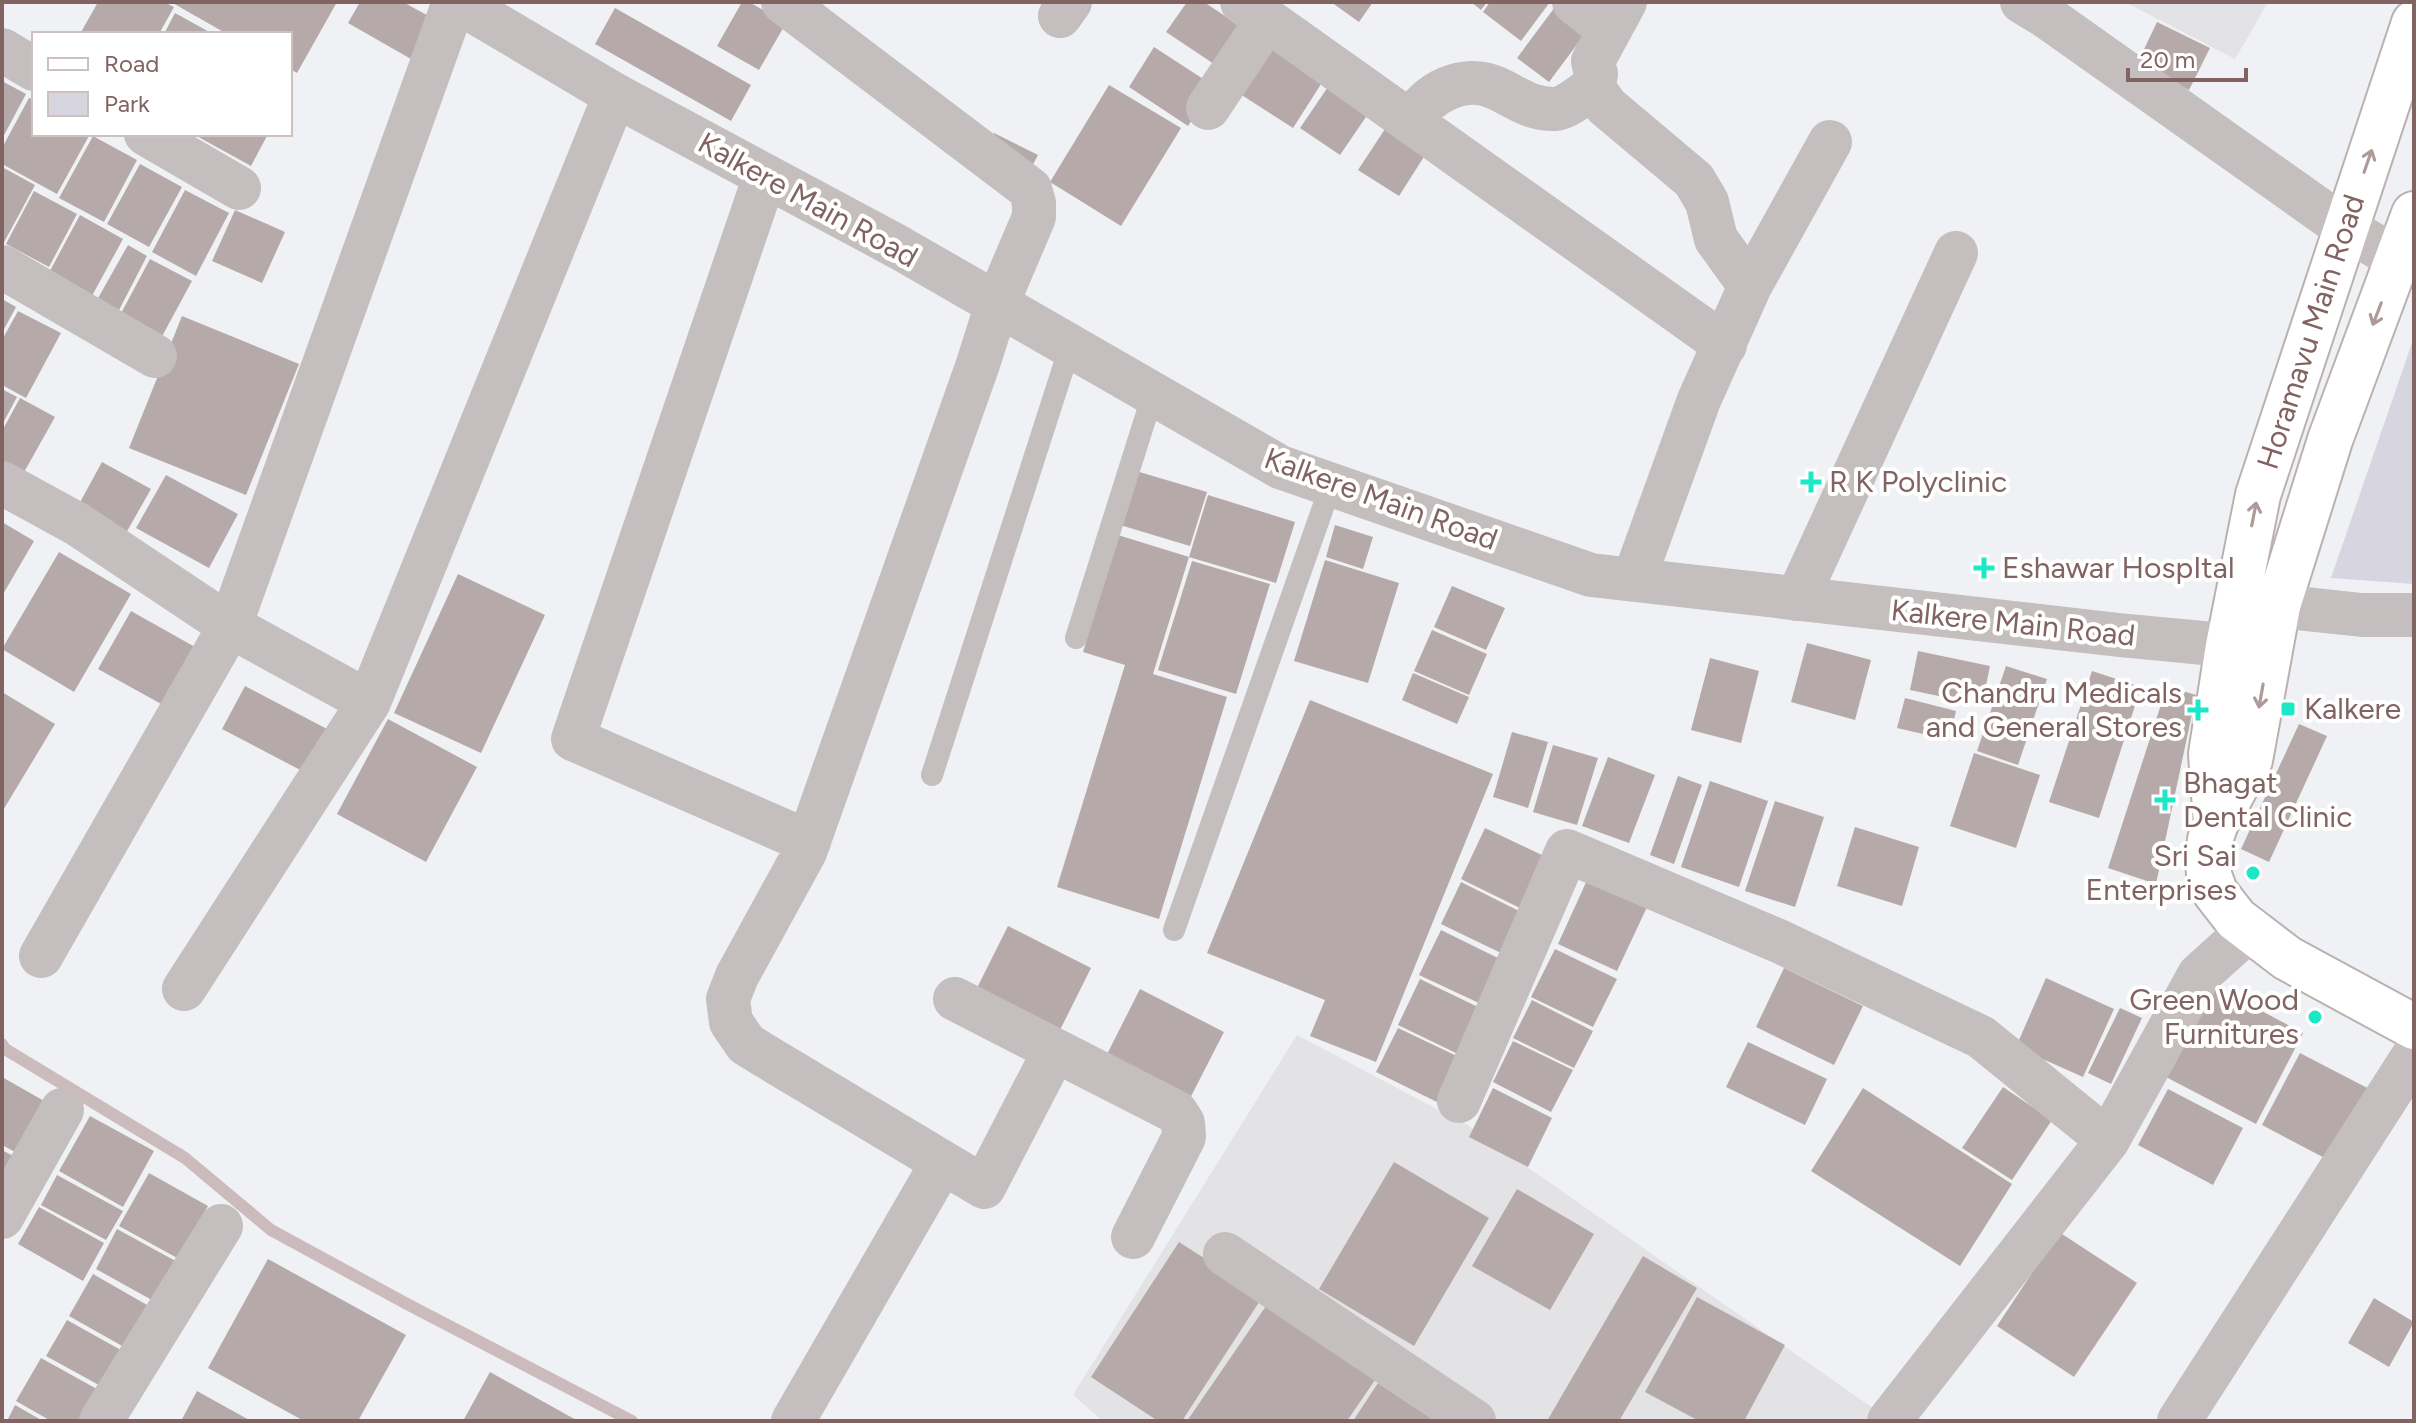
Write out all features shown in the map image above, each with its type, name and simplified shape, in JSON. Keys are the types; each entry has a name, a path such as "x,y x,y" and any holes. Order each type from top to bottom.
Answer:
{"main road":[{"name":"Horamavu Main Road","path":"2249,648 2258,495 2345,228 2410,52"},
{"name":"Horamavu Main Road","path":"2249,648 2278,606 2330,440 2414,214"},
{"path":"2249,648 2211,754 2216,823 2210,840 2209,875 2224,906 2287,958 2414,1027"}],"street":[{"name":"Kalkere Main Road","path":"456,2 615,95 997,304 1280,467 1591,575 2249,648"},
{"path":"41,956 230,626 456,2"},
{"path":"783,2 1030,189 1034,217 997,304 809,842 737,976 728,999 731,1022 746,1044 756,1051 984,1187 1055,1050"},
{"path":"1411,122 1441,90 1465,83 1493,86 1528,106 1558,109 1593,87 1596,74 1593,61 1617,16 1574,2"},
{"path":"2022,2 2345,228 2398,259"},
{"path":"1208,108 1255,11 1725,345"},
{"path":"2,50 32,68"},
{"path":"1593,87 1606,106 1694,180 1707,202 1716,239 1750,286"},
{"path":"184,989 369,702 615,95"},
{"path":"149,136 239,188"},
{"path":"1634,579 1699,400 1750,286 1830,142"},
{"path":"765,176 573,739 809,842"},
{"path":"1797,599 1956,253"},
{"path":"2,267 155,356"},
{"path":"2,483 77,524 230,626 369,702"},
{"path":"2278,606 2362,615 2414,615"},
{"path":"1459,1101 1567,851 1781,942 1981,1037 2108,1140"},
{"path":"1889,1421 2108,1140 2199,975 2250,929"},
{"path":"955,999 1176,1112 1183,1123 1184,1137 1133,1237"},
{"path":"2179,1421 2414,1055"},
{"path":"2,1217 62,1110"},
{"path":"793,1421 942,1163"},
{"path":"101,1421 221,1226"},
{"path":"1225,1254 1474,1421"}],"lane":[{"path":"932,775 1070,347"},
{"path":"1076,638 1153,394"},
{"path":"1174,930 1331,485"}],"shaded area":[{"path":"2125,2 2268,2 2235,59"},
{"path":"1297,1035 1467,1125 1880,1413 1873,1421 1103,1421 1073,1395"}],"green space":[{"path":"2414,337 2414,584 2331,578"}],"building":[{"path":"98,2 164,2 174,7 160,32 81,32"},
{"path":"171,2 337,2 297,73 292,70 292,32 224,32"},
{"path":"360,2 403,2 434,19 411,59 348,23"},
{"path":"742,2 749,2 786,23 759,70 717,46"},
{"path":"1187,2 1204,2 1249,32 1223,70 1166,32"},
{"path":"1331,2 1373,2 1359,22"},
{"path":"1471,2 1487,2 1481,10"},
{"path":"1490,2 1550,2 1521,41 1483,12"},
{"path":"1555,7 1587,31 1549,82 1517,58"},
{"path":"615,8 751,85 731,121 595,44"},
{"path":"175,13 209,32 165,32"},
{"path":"2157,22 2210,48 2189,90 2137,64"},
{"path":"1267,45 1323,81 1293,128 1237,92"},
{"path":"1154,47 1214,86 1188,126 1129,87"},
{"path":"2,81 26,94 2,139"},
{"path":"1330,84 1370,111 1340,155 1300,128"},
{"path":"1109,85 1181,128 1121,226 1050,182"},
{"path":"29,98 32,99 32,136 89,136 57,194 2,164 2,148"},
{"path":"1387,126 1427,152 1399,196 1358,170"},
{"path":"994,133 1038,155 1029,172 985,149"},
{"path":"93,136 137,160 104,222 59,198"},
{"path":"197,136 267,136 251,166"},
{"path":"140,164 182,187 149,247 107,224"},
{"path":"2,167 35,185 2,246"},
{"path":"185,190 229,213 196,276 152,252"},
{"path":"34,191 77,214 49,267 6,244"},
{"path":"235,210 285,232 262,283 212,261"},
{"path":"80,215 123,239 88,303 45,280"},
{"path":"128,245 147,256 118,312 97,300"},
{"path":"150,259 192,281 160,340 119,317"},
{"path":"2,299 16,307 2,333"},
{"path":"18,311 61,333 26,398 2,385 2,340"},
{"path":"182,316 299,364 246,495 129,448"},
{"path":"2,389 17,397 2,425"},
{"path":"20,398 55,417 23,474 2,463 2,431"},
{"path":"102,462 151,489 126,533 78,506"},
{"path":"1136,471 1207,492 1190,546 1120,525"},
{"path":"166,475 238,514 209,568 136,528"},
{"path":"1208,495 1295,522 1276,583 1189,557"},
{"path":"2,522 34,541 2,596"},
{"path":"1335,525 1373,537 1363,569 1326,557"},
{"path":"1118,535 1189,557 1153,674 1227,697 1159,919 1057,887 1125,665 1083,652"},
{"path":"59,552 131,594 74,692 2,649"},
{"path":"1325,560 1399,583 1368,683 1294,661"},
{"path":"1192,561 1270,584 1236,694 1158,670"},
{"path":"458,574 545,615 481,753 394,713"},
{"path":"1452,586 1505,608 1486,650 1434,627"},
{"path":"131,611 195,647 163,705 98,669"},
{"path":"1432,630 1487,654 1469,695 1414,671"},
{"path":"1807,643 1871,660 1855,720 1791,702"},
{"path":"1918,651 1990,666 1982,705 1910,690"},
{"path":"1710,658 1759,671 1741,743 1691,730"},
{"path":"2006,666 2047,679 2018,765 1977,751"},
{"path":"2092,671 2141,687 2099,818 2049,802"},
{"path":"1413,673 1469,697 1457,724 1402,700"},
{"path":"245,686 329,730 306,773 222,729"},
{"path":"2167,686 2196,695 2156,884 2108,868"},
{"path":"2,692 55,724 2,812"},
{"path":"1905,698 1956,711 1949,740 1897,728"},
{"path":"1310,700 1493,774 1376,1062 1310,1036 1325,1000 1207,953"},
{"path":"388,719 477,767 426,862 337,814"},
{"path":"2299,724 2327,736 2269,862 2241,849"},
{"path":"1512,732 1548,742 1528,808 1493,797"},
{"path":"1553,745 1598,758 1577,825 1533,812"},
{"path":"1974,753 2040,775 2016,848 1950,826"},
{"path":"1608,757 1655,775 1629,843 1582,826"},
{"path":"1678,776 1702,785 1674,864 1650,855"},
{"path":"1710,781 1768,801 1739,887 1681,867"},
{"path":"1775,801 1824,817 1795,907 1745,891"},
{"path":"1855,827 1919,847 1902,906 1837,886"},
{"path":"1485,828 1546,857 1522,909 1461,879"},
{"path":"1588,878 1648,905 1617,971 1558,944"},
{"path":"1461,882 1523,913 1503,954 1441,924"},
{"path":"1008,926 1091,968 1053,1044 970,1002"},
{"path":"1441,930 1502,960 1481,1004 1419,975"},
{"path":"1555,949 1617,979 1593,1027 1531,997"},
{"path":"1784,968 1863,1006 1834,1065 1756,1027"},
{"path":"2046,978 2114,1009 2083,1077 2016,1047"},
{"path":"1420,979 1480,1008 1458,1054 1398,1025"},
{"path":"2213,985 2303,1033 2256,1124 2164,1076"},
{"path":"1140,989 1224,1032 1185,1108 1101,1066"},
{"path":"1532,1000 1593,1031 1574,1068 1513,1038"},
{"path":"2120,1008 2142,1018 2111,1084 2088,1073"},
{"path":"1398,1028 1461,1058 1439,1103 1376,1072"},
{"path":"1513,1041 1573,1070 1551,1112 1493,1082"},
{"path":"1748,1042 1827,1079 1805,1125 1726,1087"},
{"path":"2300,1053 2377,1093 2338,1165 2262,1125"},
{"path":"2,1077 46,1102 17,1153 2,1145"},
{"path":"2003,1087 2052,1120 2012,1180 1962,1148"},
{"path":"1493,1088 1552,1118 1528,1167 1469,1137"},
{"path":"1863,1088 2012,1184 1960,1266 1811,1171"},
{"path":"2168,1089 2243,1128 2213,1185 2138,1145"},
{"path":"90,1116 154,1151 123,1207 59,1171"},
{"path":"2,1150 15,1157 2,1181"},
{"path":"1394,1162 1489,1218 1414,1346 1319,1289"},
{"path":"149,1173 208,1206 179,1259 119,1226"},
{"path":"57,1175 123,1211 106,1240 41,1205"},
{"path":"1517,1189 1594,1234 1550,1310 1472,1266"},
{"path":"39,1207 104,1243 83,1281 18,1244"},
{"path":"117,1229 181,1264 159,1304 96,1269"},
{"path":"2059,1232 2137,1283 2074,1377 1997,1326"},
{"path":"1179,1242 1263,1296 1182,1421 1158,1421 1091,1377"},
{"path":"1643,1256 1697,1288 1619,1421 1547,1421"},
{"path":"268,1259 406,1335 358,1421 304,1421 208,1368"},
{"path":"93,1274 154,1309 131,1351 69,1316"},
{"path":"1697,1297 1785,1345 1744,1421 1699,1421 1645,1392"},
{"path":"2374,1298 2414,1322 2389,1367 2348,1343"},
{"path":"1266,1306 1375,1380 1347,1421 1187,1421"},
{"path":"67,1320 128,1354 108,1390 46,1356"},
{"path":"41,1358 104,1393 89,1421 51,1421 16,1401"},
{"path":"490,1372 578,1421 463,1421"},
{"path":"1378,1383 1432,1419 1431,1421 1353,1421"},
{"path":"197,1391 251,1421 181,1421"},
{"path":"15,1405 43,1421 7,1421"}],"waterway":[{"path":"2,1044 5,1049 185,1158 271,1230 632,1421"}],"place":[{"name":"R K Polyclinic","path":"1811,482"},
{"name":"Eshawar HospItal","path":"1984,568"},
{"name":"Kalkere","path":"2288,709"},
{"name":"Chandru Medicals and General Stores","path":"2198,710"},
{"name":"Bhagat Dental Clinic","path":"2165,800"},
{"name":"Sri Sai Enterprises","path":"2253,873"},
{"name":"Green Wood Furnitures","path":"2315,1017"}]}
